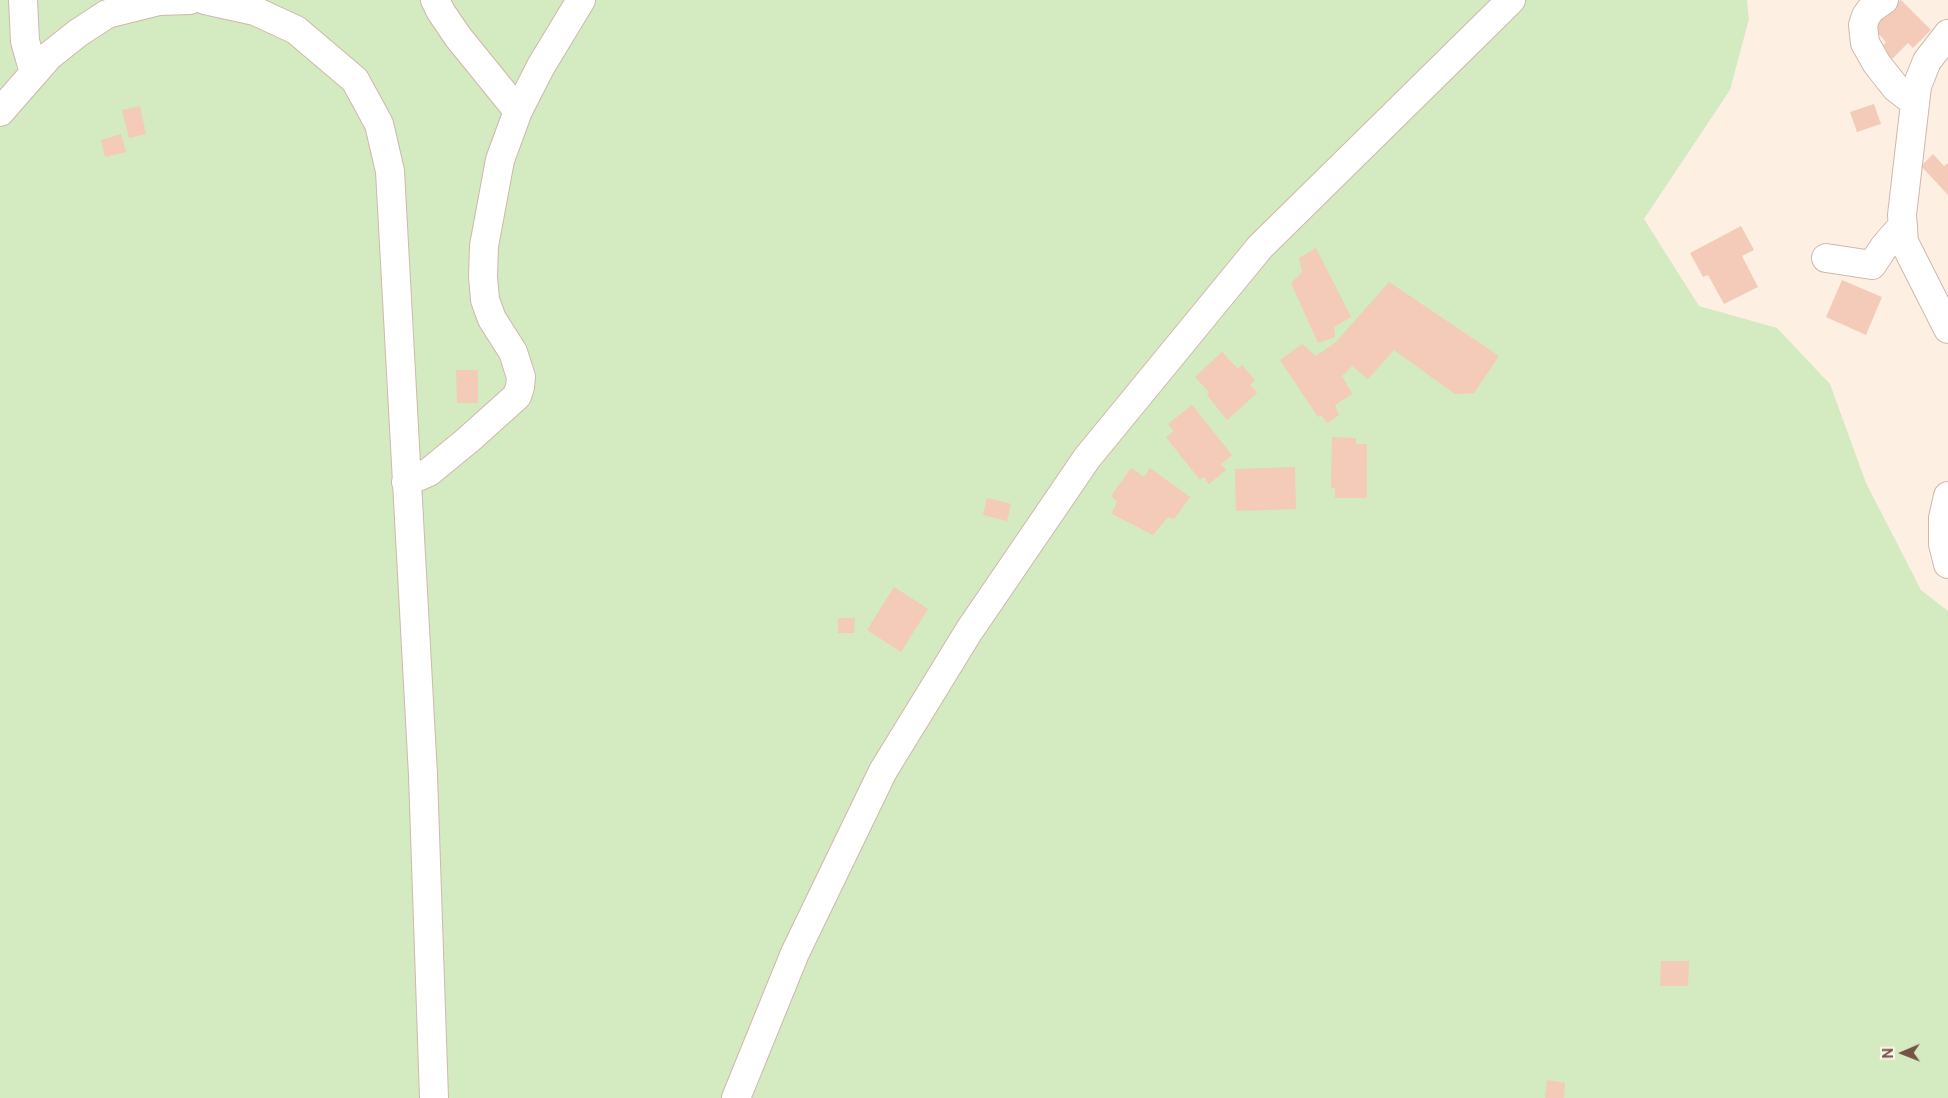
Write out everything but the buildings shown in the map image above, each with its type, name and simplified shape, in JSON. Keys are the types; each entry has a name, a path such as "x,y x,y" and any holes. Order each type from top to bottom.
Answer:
{"street":[{"path":"23,0 25,41 34,73"},
{"path":"0,112 49,56 78,32 107,14 159,1 190,0"},
{"path":"205,0 255,11 296,30 355,80 379,124 390,171 423,775 434,1098"},
{"path":"435,0 458,37 518,111"},
{"path":"406,482 429,472 517,396 522,377 513,352 492,318 485,300 483,276 484,246 500,160 518,111 541,66 581,0"},
{"path":"736,1098 795,953 883,771 969,631 1087,458 1260,247 1511,0"},
{"path":"1884,0 1871,8 1866,16 1863,25 1865,43 1877,64 1896,88 1914,102"},
{"path":"1948,34 1927,62 1917,86 1902,215 1904,242 1948,329"},
{"path":"1826,258 1872,265 1884,247 1903,225"},
{"path":"1948,496 1943,518 1943,544 1948,564"}],"green space":[{"path":"0,0 1747,0 1749,19 1730,90 1644,219 1699,306 1777,328 1830,384 1866,483 1921,590 1948,611 1948,1098 0,1098"}]}
